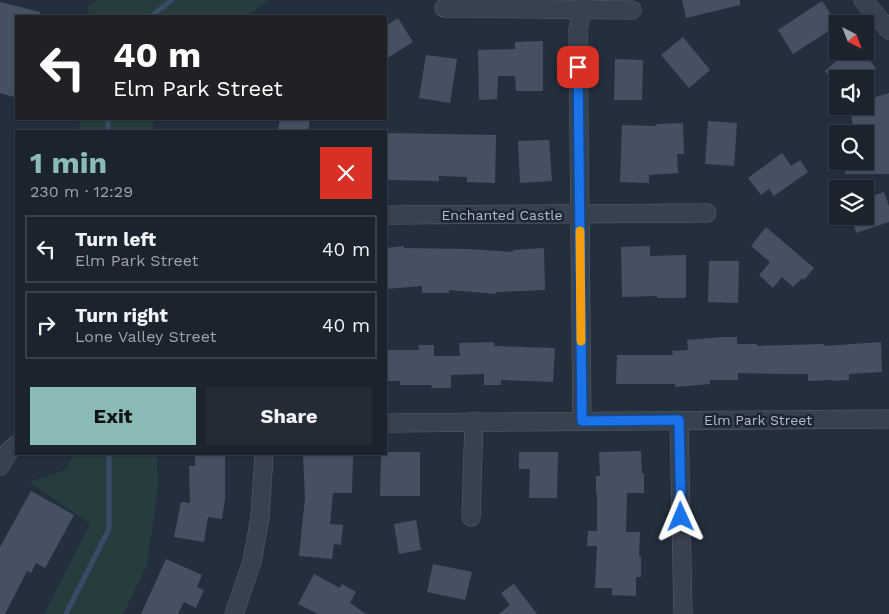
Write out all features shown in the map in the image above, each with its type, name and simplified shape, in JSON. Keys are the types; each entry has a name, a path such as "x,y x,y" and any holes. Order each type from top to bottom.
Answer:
{"street":[{"path":"863,0 889,30"},
{"path":"582,421 578,30 583,4"},
{"path":"444,8 583,4 632,10"},
{"name":"Enchanted Castle","path":"387,215 707,213"},
{"name":"Elm Park Street","path":"387,422 889,419"},
{"path":"679,420 683,614"},
{"path":"472,517 474,421"},
{"path":"0,466 9,451 15,446"},
{"path":"235,614 252,562 260,517 264,455"}],"green space":[{"path":"98,0 269,0 247,15 88,15 89,6"},
{"path":"80,120 153,120 153,130 79,130"},
{"path":"73,455 157,455 158,488 147,565 123,614 44,614 90,524 29,482 66,470"}],"building":[{"path":"682,0 740,0 740,5 686,18"},
{"path":"822,1 831,15 829,15 829,31 793,54 778,30"},
{"path":"0,2 40,12 40,15 15,15 15,93 14,97 0,93"},
{"path":"398,18 413,42 387,58 387,25"},
{"path":"683,37 710,70 689,88 661,55"},
{"path":"543,41 543,91 516,91 515,76 498,76 497,99 479,100 478,50 515,49 515,42"},
{"path":"426,55 457,59 450,103 419,98"},
{"path":"615,59 643,60 642,100 614,100"},
{"path":"838,60 869,60 876,68 874,70 829,70 829,76 825,71"},
{"path":"889,93 889,174 845,174 845,170 874,170 874,125 853,125 851,115 874,115 874,97"},
{"path":"280,120 310,120 308,130 278,130"},
{"path":"708,121 737,123 734,166 705,164"},
{"path":"683,123 684,154 677,154 678,173 649,175 649,183 620,182 622,125 656,126 656,124"},
{"path":"387,133 496,135 495,183 467,182 467,177 439,176 439,181 387,180"},
{"path":"549,140 552,181 520,183 518,141"},
{"path":"782,153 791,166 800,160 808,172 774,196 769,189 761,195 748,178"},
{"path":"884,192 889,206 889,222 856,233 854,225 874,225 874,195"},
{"path":"766,227 814,268 804,280 802,278 793,287 782,277 773,288 759,275 770,262 751,246"},
{"path":"404,246 404,248 513,252 513,250 544,248 545,290 496,292 496,294 449,290 449,293 422,293 422,286 387,289 387,248"},
{"path":"650,246 650,256 686,255 686,298 657,298 657,296 622,297 621,247"},
{"path":"709,261 739,261 738,303 708,302"},
{"path":"737,337 737,344 757,344 757,346 824,344 824,346 881,342 882,372 849,374 849,380 833,381 808,381 808,374 738,373 738,380 710,380 710,384 675,387 675,384 616,384 617,355 673,355 672,351 688,350 687,340"},
{"path":"494,342 494,346 555,348 553,382 501,380 501,385 484,385 484,374 451,375 451,388 431,388 432,385 400,385 400,381 387,381 387,350 419,350 418,345 434,345 434,356 460,356 459,343"},
{"path":"641,451 644,493 627,493 626,532 640,532 639,557 641,557 641,577 636,577 636,596 612,595 612,588 595,588 597,546 587,546 588,531 597,531 596,476 600,476 599,452"},
{"path":"387,452 420,452 420,496 380,496 381,455 387,455"},
{"path":"519,452 558,452 557,498 529,498 530,469 519,469"},
{"path":"195,455 225,455 225,498 222,519 208,517 204,542 174,537 181,502 190,503 189,466 195,466"},
{"path":"303,455 353,455 352,493 333,493 330,524 343,525 341,545 334,544 332,559 299,556 305,498"},
{"path":"31,491 74,515 45,568 36,563 31,573 27,571 5,614 0,614 0,547"},
{"path":"416,520 421,550 399,554 394,524"},
{"path":"166,559 202,575 197,587 204,590 196,608 184,602 178,614 141,614"},
{"path":"433,564 472,572 465,600 427,592"},
{"path":"314,574 340,588 342,584 356,592 350,603 366,614 318,614 298,604"},
{"path":"514,584 537,614 499,614 510,605 501,593"}],"waterway":[{"path":"152,15 172,0"},
{"path":"108,120 108,130"},
{"path":"66,614 109,529 109,455"}],"slow traffic":[{"path":"580,231 581,341"}],"route":[{"path":"578,67 582,421 679,420 681,517"}]}
